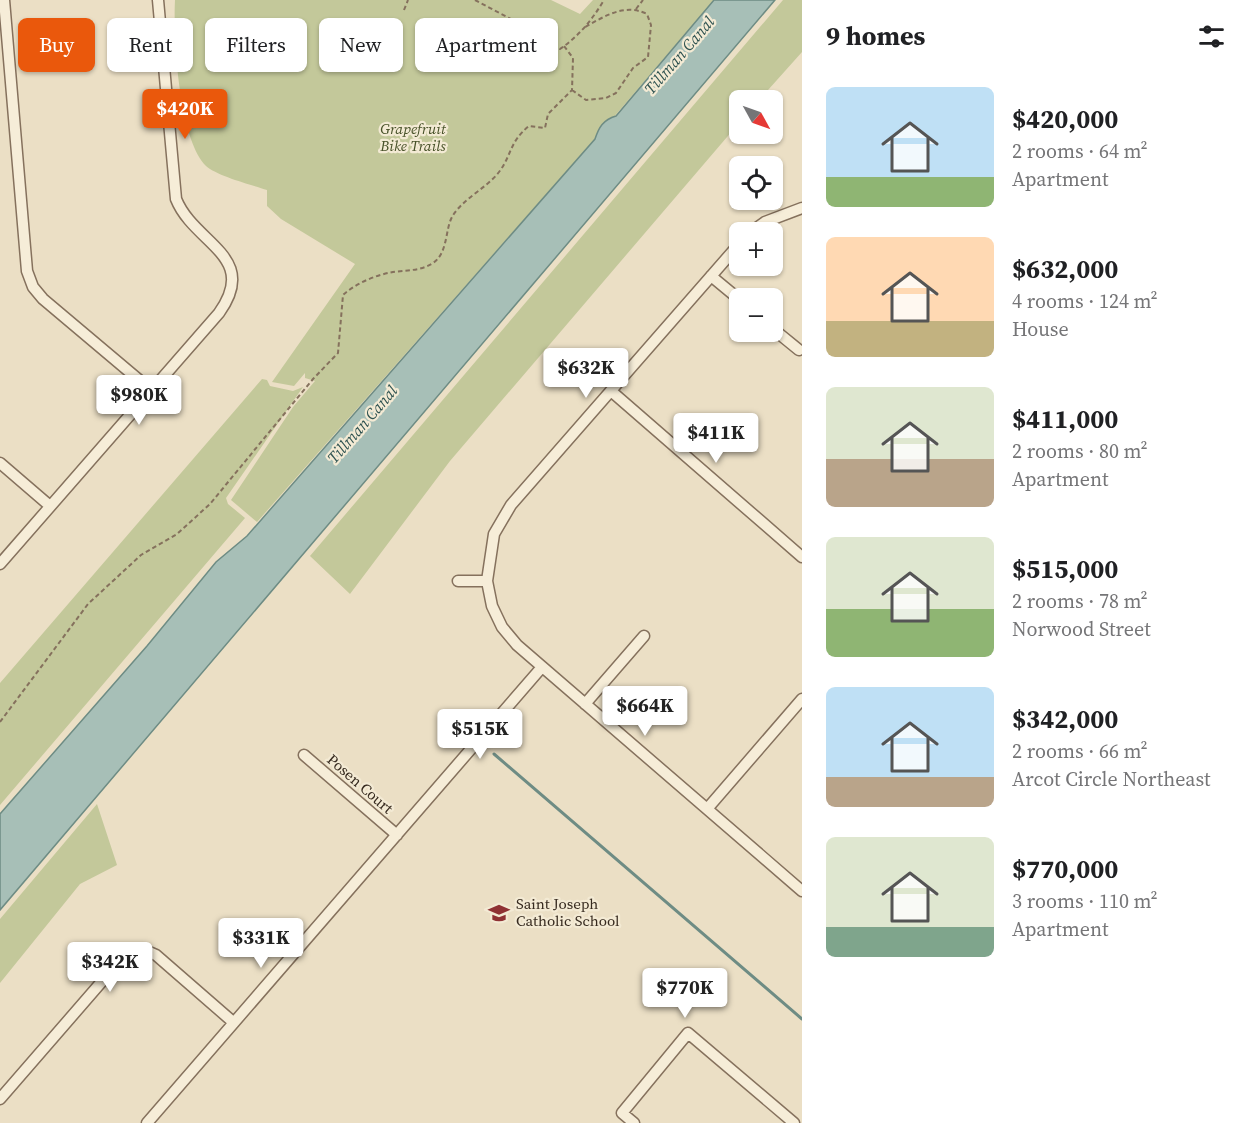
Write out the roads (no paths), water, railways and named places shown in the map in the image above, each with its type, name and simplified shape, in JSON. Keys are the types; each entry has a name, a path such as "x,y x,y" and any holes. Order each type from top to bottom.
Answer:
{"street":[{"path":"4,0 27,272 33,287 43,299 151,390"},
{"path":"0,564 226,303 232,291 232,269 225,256 189,222 176,199 158,0"},
{"path":"765,222 802,208"},
{"path":"729,256 511,505 494,534 487,581 492,606 502,627 517,645 802,891"},
{"path":"711,276 729,291"},
{"path":"783,337 799,350"},
{"path":"611,392 802,557"},
{"path":"0,463 50,506"},
{"path":"458,581 487,581"},
{"path":"585,704 644,636"},
{"path":"147,1123 542,667"},
{"path":"707,809 802,699"},
{"name":"Posen Court","path":"304,755 396,835"},
{"path":"0,1099 124,956 134,950 156,955 233,1022"},
{"path":"634,1123 622,1113 688,1033 794,1123"}],"water":[{"name":"Tillman Canal","path":"714,0 775,0 0,910 0,814 147,646 216,562 247,536 595,139 602,125 616,116"}],"waterway":[{"path":"494,754 802,1019"}],"place":[{"name":"Saint Joseph Catholic School","path":"499,913"}],"park label":[{"name":"Grapefruit Bike Trails","path":"413,138"}]}
